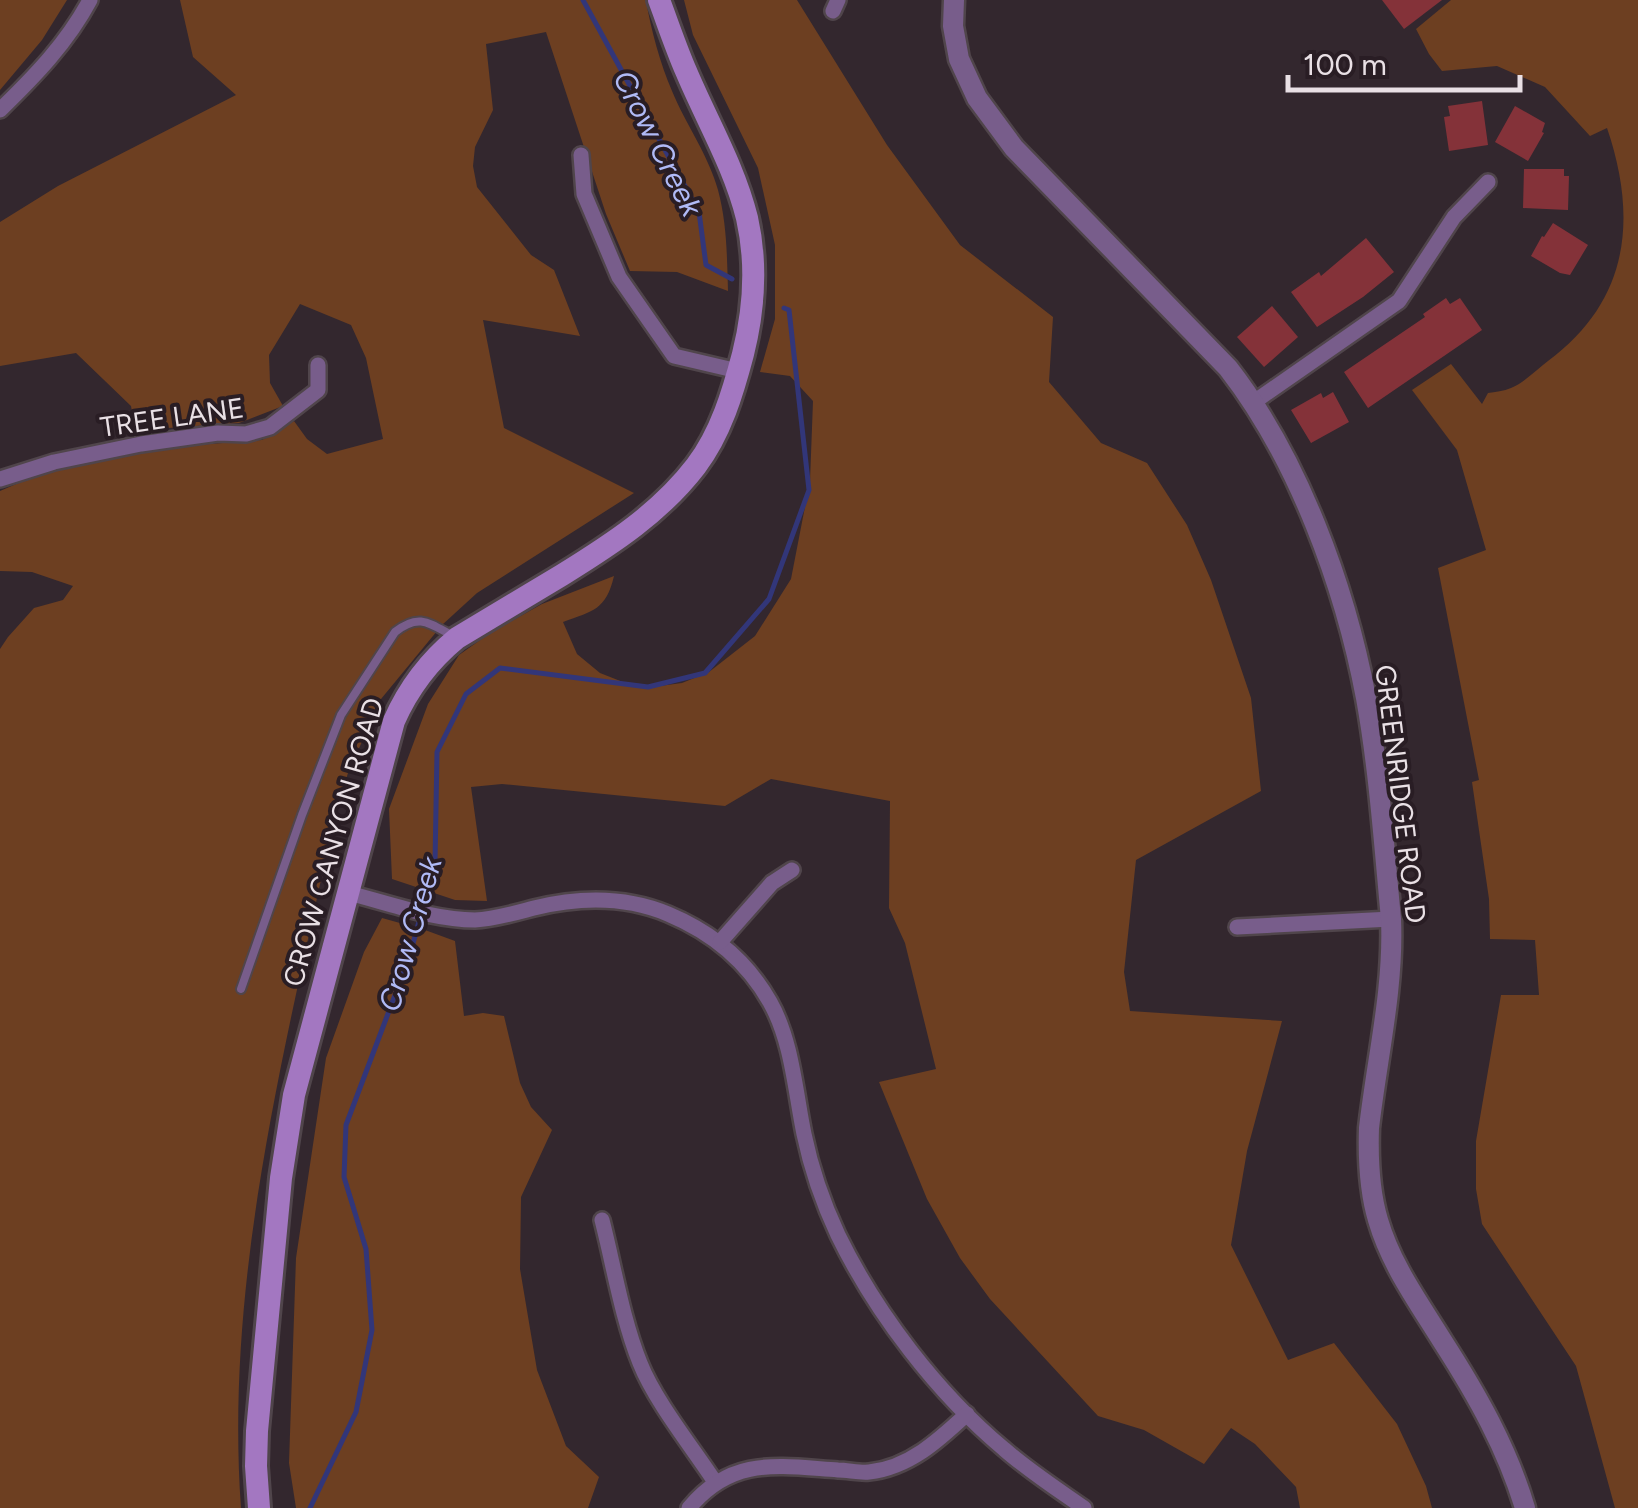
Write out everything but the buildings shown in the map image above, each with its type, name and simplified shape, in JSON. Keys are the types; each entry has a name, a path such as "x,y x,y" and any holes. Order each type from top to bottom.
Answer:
{"main road":[{"name":"CROW CANYON ROAD","path":"260,1508 257,1431 281,1178 294,1095 394,721 406,695 435,656 615,542 642,522 698,464 722,421 748,334 754,278 748,223 735,178 686,71 659,0"}],"street":[{"path":"0,110 47,64 90,0"},
{"name":"GREENRIDGE ROAD","path":"954,0 953,26 960,59 977,98 1014,148 1195,332 1254,402 1292,471 1314,523 1351,635 1366,700 1391,918 1390,984 1369,1128 1372,1198 1389,1252 1482,1405 1513,1468 1525,1508"},
{"path":"580,155 584,194 619,277 674,356 738,371"},
{"path":"1254,402 1399,301 1454,217 1488,182"},
{"name":"TREE LANE","path":"0,478 140,444 246,434 270,427 318,390 318,366"},
{"path":"720,942 772,883 792,870"},
{"path":"348,893 433,915 476,920 578,900 619,901 666,913 720,942 770,1002 790,1059 817,1182 837,1234 883,1316 921,1363 1002,1448 1084,1508"},
{"path":"1238,927 1391,918"},
{"path":"602,1220 640,1365 715,1482"},
{"path":"689,1508 715,1482 748,1468 772,1465 868,1472 897,1465 925,1450 967,1414"}],"lane":[{"path":"241,989 341,716 395,632 408,622 422,620 458,638"}],"shaded area":[{"path":"0,0 67,0 42,40 0,90"},
{"path":"180,0 646,0 668,80 718,190 725,228 728,291 677,272 630,271 606,214 546,32 486,44 493,110 475,147 477,187 531,255 554,270 580,336 483,320 504,428 634,493 477,593 442,625 381,699 348,773 336,810 280,1069 251,1244 238,1420 241,1508 0,1508 0,649 34,608 63,600 73,586 32,572 0,571 0,491 82,459 262,440 294,421 307,439 327,454 383,439 366,358 351,325 300,304 269,355 270,383 283,406 239,423 168,428 136,435 131,406 76,353 0,366 0,222 58,186 236,95 193,57"},
{"path":"684,0 797,0 887,145 960,245 1053,317 1049,382 1101,443 1147,463 1187,525 1211,580 1251,698 1261,791 1136,860 1124,972 1130,1011 1282,1021 1247,1151 1231,1245 1288,1360 1334,1343 1397,1424 1432,1508 1300,1508 1296,1487 1255,1444 1231,1428 1204,1464 1144,1430 1098,1416 990,1299 960,1258 927,1199 879,1082 936,1069 905,943 889,908 890,801 771,779 725,806 502,784 471,787 487,901 455,900 392,879 389,809 428,704 459,655 542,604 614,576 607,596 597,608 563,622 577,654 600,673 633,686 682,683 709,672 755,636 791,579 810,481 813,401 790,376 760,372 775,319 775,245 758,168 693,35"},
{"path":"1451,0 1638,0 1638,1508 1615,1508 1576,1366 1482,1224 1476,1189 1476,1141 1501,995 1539,995 1535,940 1490,939 1489,899 1472,782 1479,780 1438,568 1486,550 1457,450 1412,390 1451,364 1482,404 1488,393 1521,383 1575,337 1596,312 1620,256 1622,194 1607,128 1590,136 1545,87 1497,66 1442,71 1416,29"},
{"path":"382,918 455,941 464,1016 504,1016 520,1083 531,1107 552,1130 521,1197 520,1269 537,1370 566,1446 599,1477 588,1508 296,1508 289,1463 296,1258 326,1058 364,952"}],"waterway":[{"name":"Crow Creek","path":"583,0 699,212 706,265 732,279"},
{"name":"Crow Creek","path":"310,1508 356,1412 372,1330 366,1249 344,1177 346,1125 409,958 435,863 437,752 466,694 500,668 648,687 705,673 769,599 809,490 789,310 784,308"}]}
